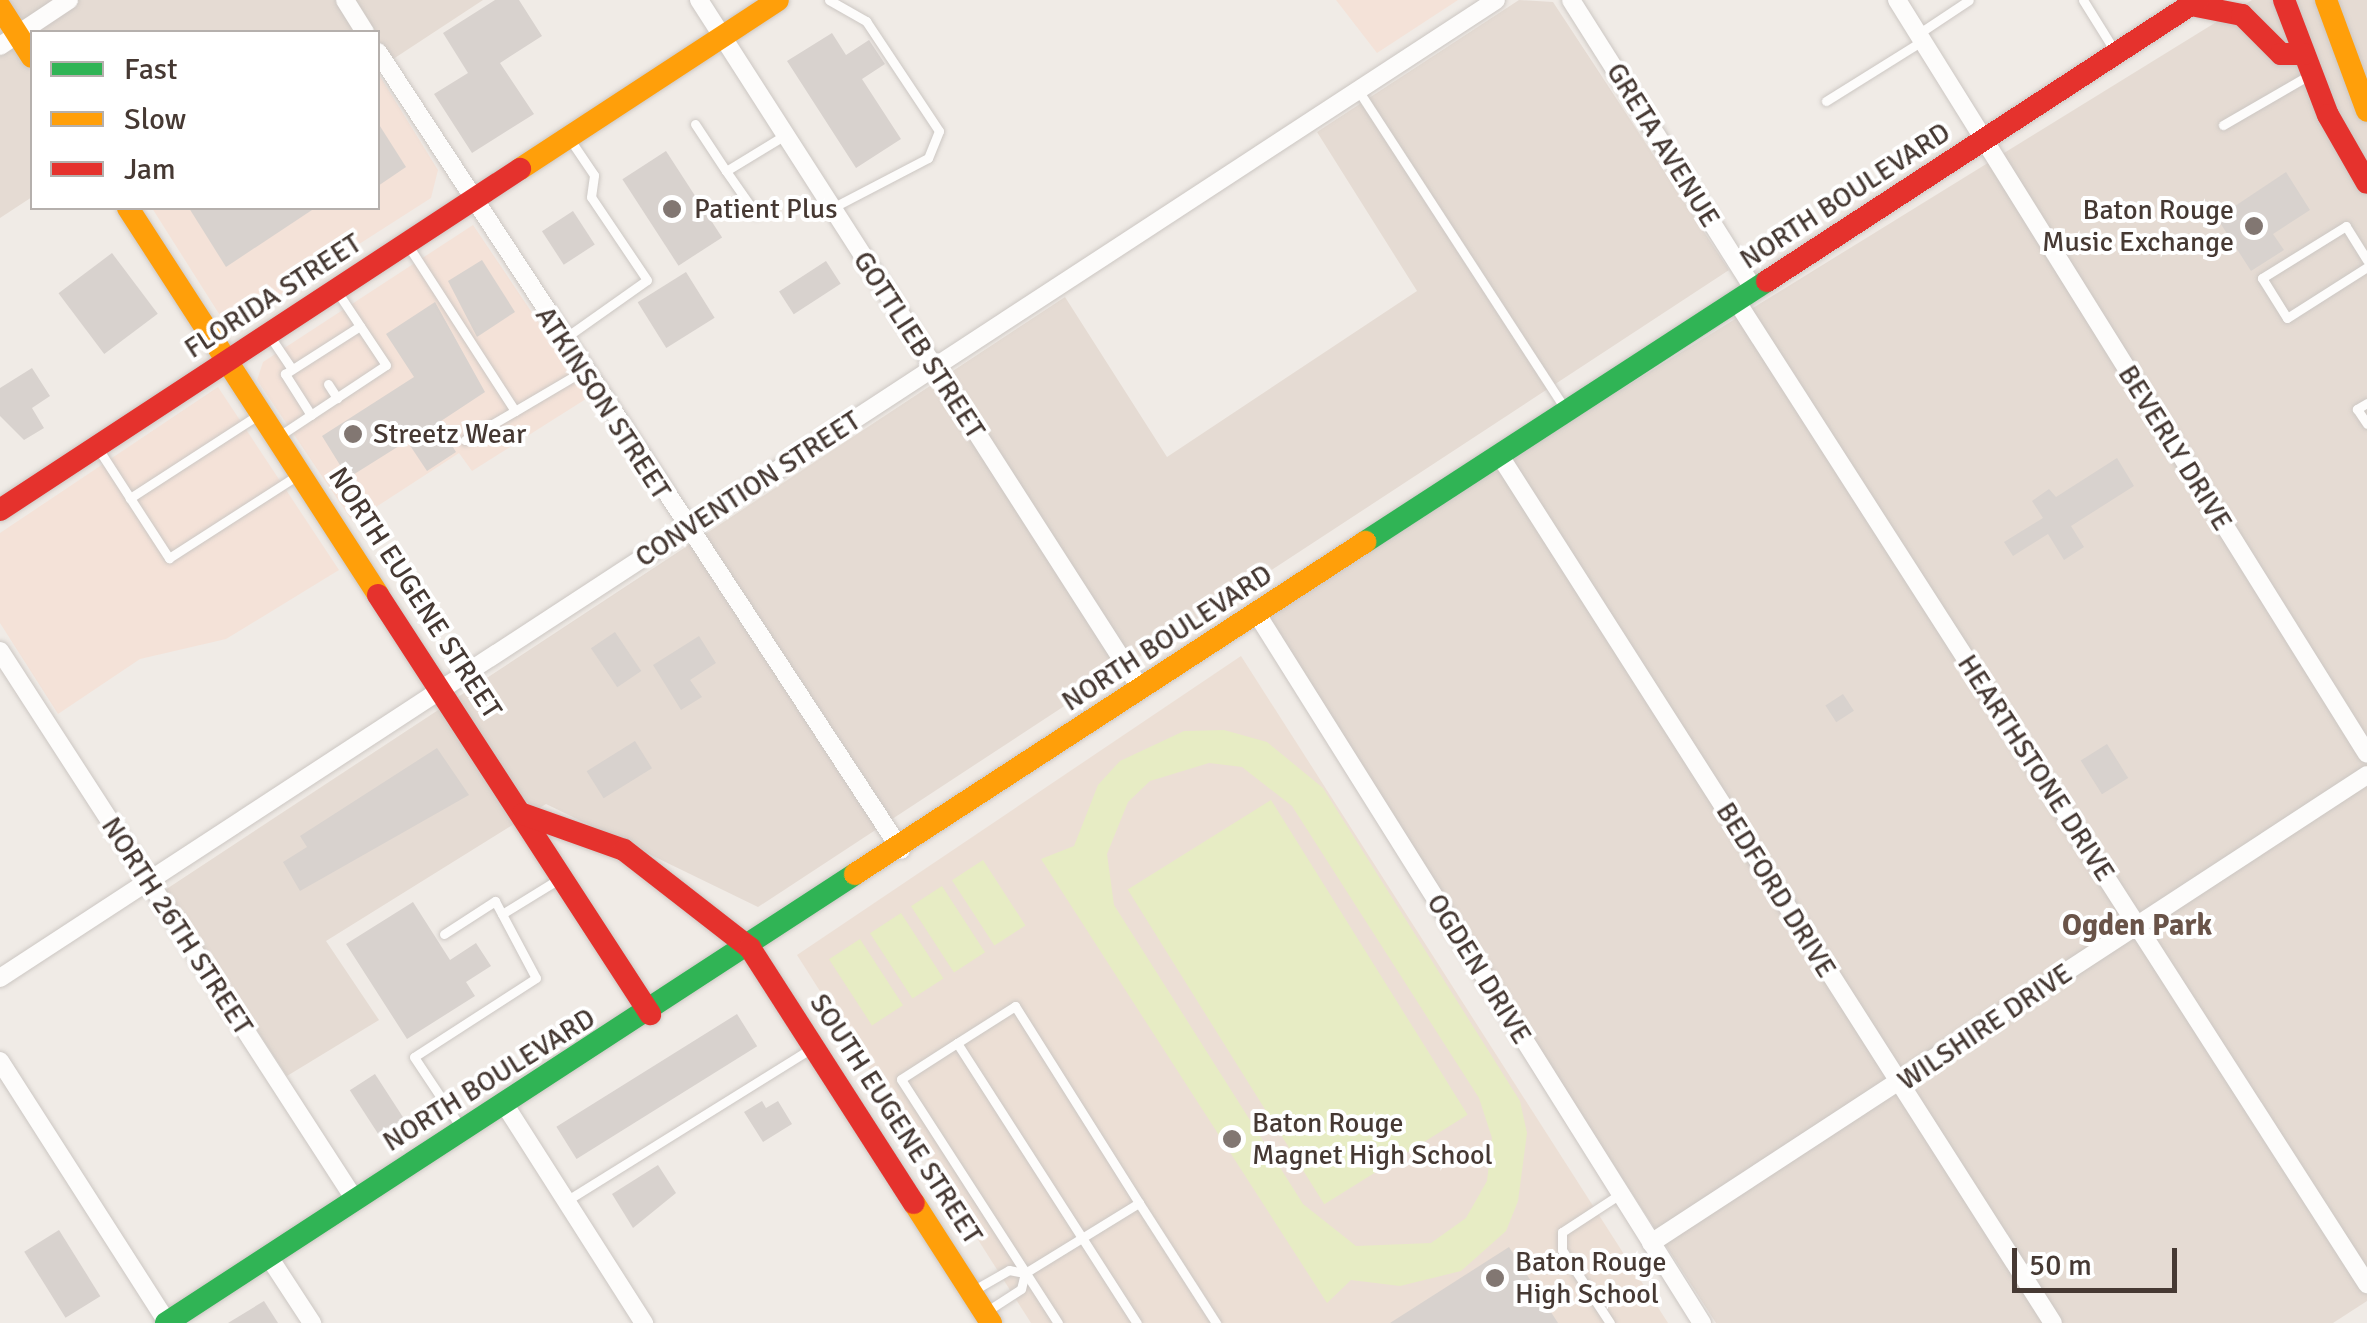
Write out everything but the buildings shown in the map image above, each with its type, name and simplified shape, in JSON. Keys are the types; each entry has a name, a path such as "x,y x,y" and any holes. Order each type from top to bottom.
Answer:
{"street":[{"path":"9,40 70,0"},
{"path":"344,0 364,30"},
{"name":"GOTTLIEB STREET","path":"699,0 1141,689"},
{"name":"FLORIDA STREET","path":"0,510 778,0"},
{"name":"CONVENTION STREET","path":"0,978 1496,0"},
{"name":"GRETA AVENUE","path":"1571,0 1746,296"},
{"name":"BEVERLY DRIVE","path":"1897,0 2367,754"},
{"path":"2284,0 2307,64 2367,183"},
{"path":"2326,0 2367,111"},
{"path":"2194,2 2242,15 2280,54 2307,64"},
{"name":"NORTH BOULEVARD","path":"167,1323 650,1014 2194,2"},
{"path":"0,7 9,40 30,56"},
{"name":"ATKINSON STREET","path":"380,55 686,530 901,850"},
{"name":"NORTH EUGENE STREET","path":"129,210 650,1014"},
{"name":"HEARTHSTONE DRIVE","path":"1746,296 2137,926 2367,1284"},
{"name":"BEDFORD DRIVE","path":"1500,456 2053,1323"},
{"name":"OGDEN DRIVE","path":"1257,614 1702,1323"},
{"name":"NORTH 26TH STREET","path":"0,651 355,1200"},
{"name":"WILSHIRE DRIVE","path":"1651,1244 2367,775"},
{"name":"SOUTH EUGENE STREET","path":"523,814 624,850 750,948 988,1318"},
{"path":"0,1061 167,1323"},
{"path":"505,1105 644,1323"},
{"path":"269,1257 312,1323"}],"lane":[{"path":"829,0 866,20 939,130 928,158 857,202 831,207"},
{"path":"1826,101 1969,0"},
{"path":"2082,0 2117,55"},
{"path":"2223,125 2307,64"},
{"path":"1358,90 1568,412"},
{"path":"695,124 756,214"},
{"path":"726,171 785,134"},
{"path":"562,339 647,280 591,197 594,175 570,138"},
{"path":"2365,252 2346,226 2262,278 2287,318 2367,267"},
{"path":"407,244 515,411"},
{"path":"277,438 386,366 336,291"},
{"path":"311,415 284,374 312,362 360,326"},
{"path":"269,334 292,369"},
{"path":"354,368 362,381"},
{"path":"465,440 583,371"},
{"path":"328,384 338,398"},
{"path":"2367,403 2357,410 2367,424"},
{"path":"130,498 260,413"},
{"path":"97,447 169,558 300,473"},
{"path":"502,914 562,877"},
{"path":"444,934 495,901 536,978 414,1057 464,1131"},
{"path":"1058,1323 901,1079 1014,1006 1216,1323"},
{"path":"958,1043 1137,1323"},
{"path":"566,1201 814,1047"},
{"path":"1610,1323 1562,1250 1562,1232 1620,1194"},
{"path":"988,1318 1021,1289 1026,1273 1139,1203"},
{"path":"971,1292 1009,1270 1026,1273"}],"shaded area":[{"path":"0,0 483,0 380,68 380,30 30,30 30,198 0,218"},
{"path":"1336,0 1458,0 1377,53"},
{"path":"1519,0 1553,2 1729,270 758,907 546,804 326,941 379,1020 287,1076 165,890 1065,297 1167,457 1417,291 1317,132"},
{"path":"2252,0 2367,0 2367,1301 2333,1323 1716,1323 1257,614"},
{"path":"380,76 438,170 431,198 228,328 153,210 380,210"},
{"path":"473,225 589,397 472,471 459,453 353,522 257,380 263,362"},
{"path":"218,387 339,570 226,639 140,659 58,714 0,623 0,533"},
{"name":"Baton Rouge Magnet High School","path":"1241,656 1668,1323 1031,1323 797,955"}],"green space":[{"path":"1224,730 1267,742 1323,788 1520,1101 1527,1133 1518,1201 1506,1231 1461,1271 1400,1286 1351,1280 1327,1303 1041,859 1074,846 1098,785 1120,761 1184,731","holes":["1209,763 1242,767 1292,806 1479,1098 1492,1138 1487,1181 1466,1218 1431,1243 1356,1246 1303,1204 1114,905 1107,854 1128,802 1150,781"]},
{"path":"1271,800 1468,1115 1324,1204 1128,890"},
{"path":"983,860 1025,925 994,946 952,880"},
{"path":"942,886 985,952 954,972 911,906"},
{"path":"901,913 943,978 912,999 870,933"},
{"path":"860,939 903,1005 872,1025 829,959"}],"traffic: fast":[{"path":"1365,542 1767,281"},
{"path":"166,1323 855,874"}],"traffic: slow":[{"path":"520,169 778,0"},
{"path":"2326,0 2367,111"},
{"path":"0,7 30,54"},
{"path":"129,210 378,595"},
{"path":"855,874 1365,542"},
{"path":"914,1203 991,1323"}],"traffic: jam":[{"path":"1767,281 2198,0"},
{"path":"2284,0 2328,115 2367,183"},
{"path":"2191,5 2242,15 2281,54 2304,54"},
{"path":"0,510 520,169"},
{"path":"378,595 650,1014"},
{"path":"523,814 624,850 750,948 914,1203"}],"place":[{"name":"Patient Plus","path":"672,209"},
{"name":"Baton Rouge Music Exchange","path":"2254,226"},
{"name":"Streetz Wear","path":"353,434"},
{"name":"Baton Rouge Magnet High School","path":"1232,1139"},
{"name":"Baton Rouge High School","path":"1495,1278"}],"district":[{"name":"Ogden Park","path":"2137,926"}]}
